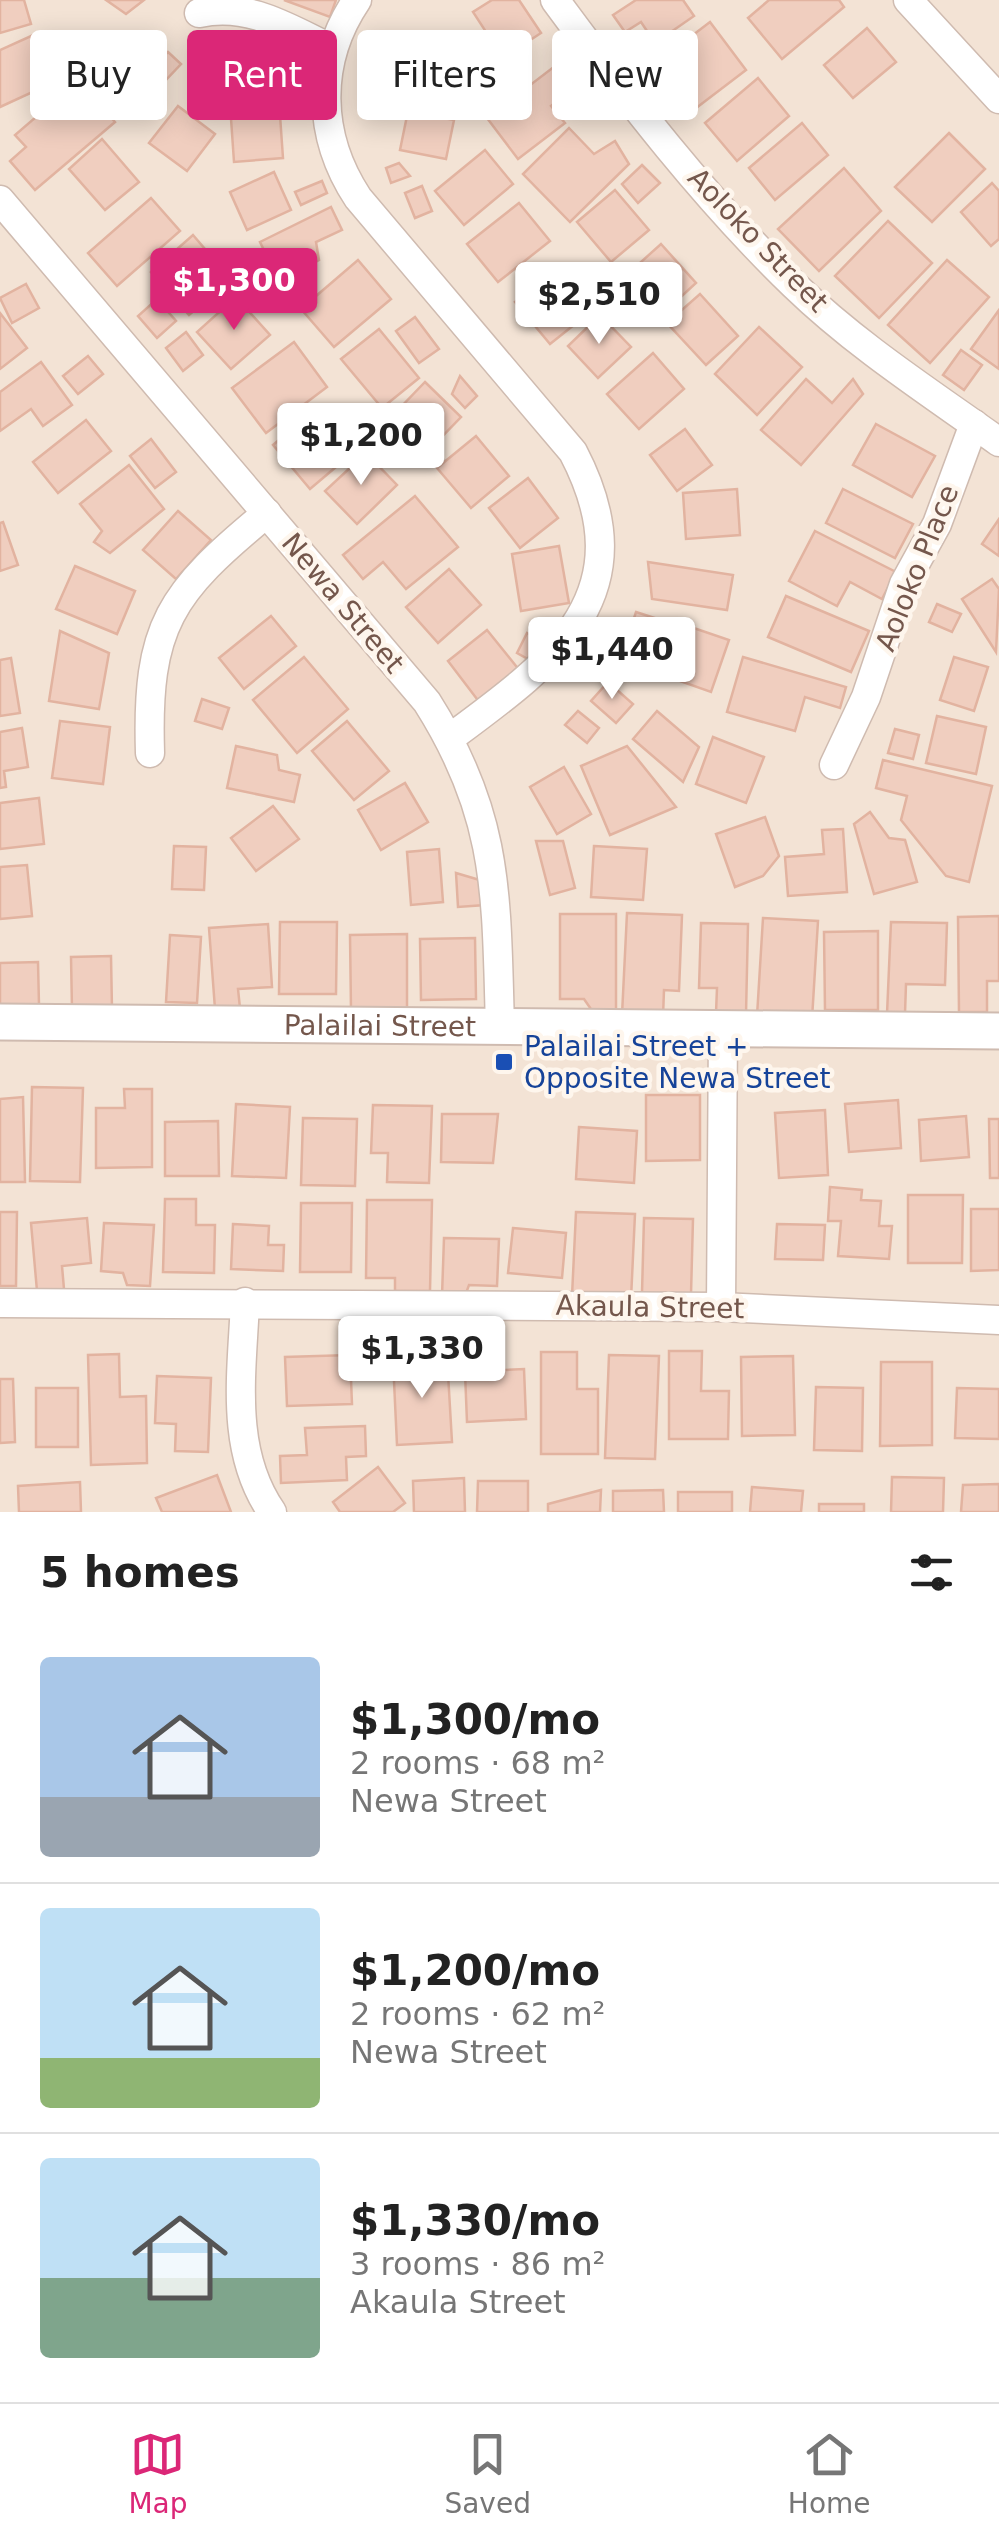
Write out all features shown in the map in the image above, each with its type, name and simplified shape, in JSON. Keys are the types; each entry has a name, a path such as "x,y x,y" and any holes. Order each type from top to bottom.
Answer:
{"street":[{"path":"337,39 357,0"},
{"name":"Aoloko Street","path":"555,0 678,156 795,286 883,360 999,442"},
{"path":"908,0 999,98"},
{"path":"199,13 235,9 258,14 292,30"},
{"path":"327,120 347,182 561,436 582,470 594,507 596,566 586,604 568,639 542,669 450,738"},
{"name":"Newa Street","path":"0,200 427,702 450,738 469,777 493,860 500,1027"},
{"name":"Aoloko Place","path":"834,765 866,697 904,584 937,524 974,424"},
{"path":"150,753 150,674 167,620 198,572 266,513"},
{"name":"Palailai Street","path":"0,1022 999,1031"},
{"path":"721,1308 723,1029"},
{"path":"245,1302 244,1444 256,1483 272,1512"},
{"name":"Akaula Street","path":"0,1303 721,1308 999,1320"}],"shaded area":[{"path":"0,0 999,0 999,1512 0,1512"}],"building":[{"path":"0,0 24,0 31,24 0,33"},
{"path":"106,0 144,0 126,14"},
{"path":"284,0 336,0 330,17"},
{"path":"492,0 519,0 541,33 532,39 532,30 485,30 473,12"},
{"path":"636,0 683,0 694,16 674,30 646,30 641,22 624,30 613,15"},
{"path":"769,0 839,0 844,7 782,59 748,18"},
{"path":"710,22 746,70 698,107 698,31"},
{"path":"867,28 896,62 853,98 824,65"},
{"path":"30,36 30,93 0,107 0,50"},
{"path":"167,53 181,64 167,79"},
{"path":"552,68 552,120 565,123 518,159 489,120 532,120 532,84"},
{"path":"758,78 789,116 737,161 705,123"},
{"path":"178,106 187,113 187,120 196,120 215,134 187,171 149,143"},
{"path":"32,120 115,122 35,190 10,161 26,147 15,135"},
{"path":"231,120 280,120 283,158 234,162"},
{"path":"406,120 454,120 446,159 400,150"},
{"path":"802,123 828,155 775,200 749,168"},
{"path":"569,128 594,154 615,141 629,164 570,222 523,174"},
{"path":"949,133 985,169 932,222 895,187"},
{"path":"102,139 139,182 105,210 69,169"},
{"path":"485,150 513,184 464,225 435,191"},
{"path":"399,163 410,176 391,183 386,168"},
{"path":"642,165 660,183 638,203 622,184"},
{"path":"844,168 881,211 819,271 778,229"},
{"path":"274,172 291,210 247,230 230,192"},
{"path":"322,181 327,193 301,205 295,192"},
{"path":"992,183 999,191 999,239 991,246 961,212"},
{"path":"422,186 432,211 415,218 405,193"},
{"path":"615,190 649,230 611,262 577,222"},
{"path":"151,198 180,231 117,286 88,253"},
{"path":"519,203 550,241 498,282 467,244"},
{"path":"331,207 342,230 316,242 319,260 279,281 260,242"},
{"path":"888,221 932,263 879,318 835,276"},
{"path":"193,235 217,263 203,275 217,291 189,315 151,272"},
{"path":"661,244 696,283 657,319 621,280"},
{"path":"358,260 391,299 334,347 301,309"},
{"path":"947,260 989,297 930,363 888,325"},
{"path":"559,266 594,309 550,344 515,302"},
{"path":"26,284 39,308 12,323 0,298"},
{"path":"700,294 738,336 706,365 667,323"},
{"path":"236,297 270,335 231,369 197,332"},
{"path":"157,299 176,321 157,338 138,316"},
{"path":"999,310 999,369 971,349"},
{"path":"0,313 27,348 0,369"},
{"path":"600,315 631,347 598,378 568,346"},
{"path":"415,317 439,349 419,363 396,331"},
{"path":"759,327 802,367 757,415 715,374"},
{"path":"379,329 419,378 382,408 341,359"},
{"path":"186,332 203,355 183,371 166,348"},
{"path":"294,342 327,387 266,433 232,388"},
{"path":"961,350 982,365 964,390 943,375"},
{"path":"653,353 684,389 639,429 607,394"},
{"path":"88,356 103,374 78,394 63,376"},
{"path":"41,362 72,405 43,426 31,409 0,431 0,392"},
{"path":"460,376 477,396 465,408 452,394"},
{"path":"806,379 832,403 853,379 863,394 801,465 761,430"},
{"path":"425,382 461,417 433,446 398,410"},
{"path":"306,417 343,461 310,489 273,445"},
{"path":"86,420 111,451 58,493 33,462"},
{"path":"876,424 935,456 912,497 853,465"},
{"path":"685,429 712,465 677,491 650,455"},
{"path":"476,436 509,476 471,508 437,468"},
{"path":"151,439 176,472 155,488 130,456"},
{"path":"366,453 397,485 357,524 325,491"},
{"path":"129,465 164,509 110,553 94,542 102,531 80,504"},
{"path":"528,478 558,518 520,548 489,508"},
{"path":"737,489 740,535 686,539 683,493"},
{"path":"843,489 913,524 895,558 826,523"},
{"path":"415,496 458,547 406,589 383,562 363,579 343,555"},
{"path":"178,511 211,540 176,579 143,550"},
{"path":"999,519 999,556 982,544"},
{"path":"3,522 18,565 0,571 0,523"},
{"path":"815,531 896,572 882,599 850,582 837,606 789,581"},
{"path":"559,546 569,603 521,611 512,554"},
{"path":"648,562 733,575 727,610 652,599"},
{"path":"75,566 135,591 117,634 56,609"},
{"path":"449,569 481,605 438,643 406,607"},
{"path":"992,579 999,589 996,652 962,599"},
{"path":"786,596 869,631 851,672 768,637"},
{"path":"937,604 961,614 952,632 929,622"},
{"path":"636,612 658,619 650,646 627,639"},
{"path":"271,616 296,646 244,689 219,658"},
{"path":"679,623 729,640 711,692 660,674"},
{"path":"487,630 520,671 480,703 448,661"},
{"path":"60,631 109,653 99,709 49,701"},
{"path":"527,633 548,645 537,664 517,653"},
{"path":"304,657 348,709 297,753 253,700"},
{"path":"743,657 846,687 840,708 805,697 795,731 727,712"},
{"path":"954,657 988,667 974,711 940,700"},
{"path":"11,658 20,713 0,716 0,660"},
{"path":"608,682 633,704 616,723 591,701"},
{"path":"202,699 229,708 222,729 195,721"},
{"path":"578,711 599,728 587,743 565,725"},
{"path":"657,711 699,747 683,782 633,739"},
{"path":"937,716 986,727 976,774 926,763"},
{"path":"60,721 110,727 103,784 52,778"},
{"path":"347,721 389,771 354,800 312,751"},
{"path":"22,728 28,767 4,771 6,787 0,788 0,732"},
{"path":"895,729 919,735 913,759 888,753"},
{"path":"713,737 764,757 746,803 696,784"},
{"path":"236,746 277,755 279,770 300,775 294,802 227,788"},
{"path":"627,746 676,807 610,835 581,766"},
{"path":"883,760 992,786 969,882 946,876 901,820 907,796 876,788"},
{"path":"564,767 591,814 557,834 530,787"},
{"path":"405,783 428,822 381,850 358,810"},
{"path":"39,798 44,844 0,849 0,803"},
{"path":"273,806 299,839 256,871 231,838"},
{"path":"870,812 889,838 905,840 917,882 874,894 854,824"},
{"path":"765,817 779,856 763,876 735,887 716,834"},
{"path":"843,829 847,892 788,896 785,857 824,854 822,830"},
{"path":"536,841 563,841 575,888 550,895"},
{"path":"174,846 206,847 204,890 172,889"},
{"path":"594,846 647,849 643,900 591,897"},
{"path":"439,849 443,902 411,905 407,852"},
{"path":"27,865 32,916 0,919 0,867"},
{"path":"456,873 483,881 485,905 458,907"},
{"path":"627,913 682,915 679,991 664,990 663,1017 622,1015"},
{"path":"560,914 616,914 616,1012 593,1012 584,999 560,999"},
{"path":"999,916 999,981 987,981 987,1012 959,1012 958,917"},
{"path":"763,918 818,921 812,1019 757,1016"},
{"path":"280,922 337,922 336,994 279,994"},
{"path":"891,922 947,923 945,985 906,984 905,1014 887,1014"},
{"path":"701,923 748,924 746,1014 716,1013 717,988 699,988"},
{"path":"268,924 272,987 238,989 240,1008 215,1009 209,928"},
{"path":"878,931 878,1010 825,1010 824,932"},
{"path":"407,934 407,1009 351,1010 350,935"},
{"path":"170,935 201,937 197,1003 166,1002"},
{"path":"475,938 476,999 421,1000 420,939"},
{"path":"111,956 112,1009 72,1010 71,957"},
{"path":"38,962 39,1005 0,1005 0,963"},
{"path":"32,1087 83,1088 80,1182 30,1181"},
{"path":"124,1089 152,1089 152,1167 96,1168 96,1108 125,1108"},
{"path":"646,1095 700,1095 700,1160 646,1161"},
{"path":"23,1097 25,1182 0,1182 0,1099"},
{"path":"898,1100 901,1148 849,1152 845,1104"},
{"path":"236,1104 290,1107 286,1178 232,1176"},
{"path":"373,1105 432,1106 429,1183 387,1182 388,1153 371,1153"},
{"path":"825,1110 828,1175 779,1178 775,1113"},
{"path":"442,1114 498,1114 493,1163 441,1162"},
{"path":"966,1116 969,1157 921,1161 919,1120"},
{"path":"303,1118 357,1119 355,1186 301,1185"},
{"path":"989,1119 999,1119 999,1178 990,1178"},
{"path":"218,1121 219,1176 165,1176 165,1122"},
{"path":"579,1127 637,1131 634,1183 576,1179"},
{"path":"830,1187 862,1190 861,1200 881,1201 879,1226 892,1226 889,1259 838,1256 841,1221 828,1221"},
{"path":"908,1195 963,1195 962,1263 908,1263"},
{"path":"165,1199 196,1199 196,1225 215,1225 214,1273 163,1272"},
{"path":"367,1200 432,1200 430,1291 395,1291 395,1278 366,1278"},
{"path":"301,1203 352,1203 351,1272 300,1272"},
{"path":"971,1209 999,1209 999,1270 971,1271"},
{"path":"0,1212 17,1212 16,1286 0,1286"},
{"path":"576,1212 635,1214 631,1299 572,1296"},
{"path":"87,1218 91,1263 62,1266 64,1289 37,1291 31,1223"},
{"path":"644,1218 693,1219 691,1294 642,1293"},
{"path":"104,1223 154,1225 150,1286 127,1285 123,1273 101,1271"},
{"path":"233,1224 269,1226 268,1245 284,1245 283,1271 231,1269"},
{"path":"777,1224 825,1225 823,1260 775,1259"},
{"path":"513,1228 566,1233 562,1278 508,1273"},
{"path":"444,1238 499,1239 497,1286 469,1285 465,1296 442,1296"},
{"path":"669,1351 702,1351 701,1391 729,1391 728,1439 669,1439"},
{"path":"541,1352 577,1352 577,1389 598,1389 598,1454 541,1454"},
{"path":"119,1354 120,1397 146,1396 147,1463 91,1465 88,1355"},
{"path":"350,1355 352,1404 287,1406 285,1357"},
{"path":"609,1355 659,1356 655,1459 605,1458"},
{"path":"447,1356 452,1442 397,1445 393,1360"},
{"path":"793,1356 795,1435 742,1436 741,1357"},
{"path":"881,1362 932,1362 932,1445 880,1446"},
{"path":"524,1369 526,1419 467,1422 465,1372"},
{"path":"157,1376 211,1378 208,1452 175,1451 176,1424 155,1423"},
{"path":"0,1379 13,1379 15,1442 0,1443"},
{"path":"816,1387 863,1388 862,1451 814,1450"},
{"path":"36,1388 78,1388 78,1447 36,1447"},
{"path":"957,1388 999,1389 999,1439 955,1438"},
{"path":"365,1426 366,1456 346,1457 347,1480 281,1483 280,1456 307,1455 305,1428"},
{"path":"378,1467 405,1503 393,1512 340,1512 333,1502"},
{"path":"217,1475 231,1512 162,1512 156,1498"},
{"path":"892,1477 944,1478 943,1512 891,1512"},
{"path":"464,1478 465,1512 414,1512 413,1481"},
{"path":"478,1481 528,1481 528,1512 477,1512"},
{"path":"80,1482 81,1512 19,1512 18,1486"},
{"path":"999,1484 999,1512 961,1512 963,1485"},
{"path":"752,1487 803,1491 801,1512 750,1512"},
{"path":"601,1490 600,1512 548,1512 548,1504"},
{"path":"663,1490 664,1512 613,1512 613,1491"},
{"path":"678,1492 732,1492 732,1512 678,1512"},
{"path":"819,1504 864,1504 864,1512 819,1512"}],"place":[{"name":"Palailai Street + Opposite Newa Street","path":"504,1062"}]}
